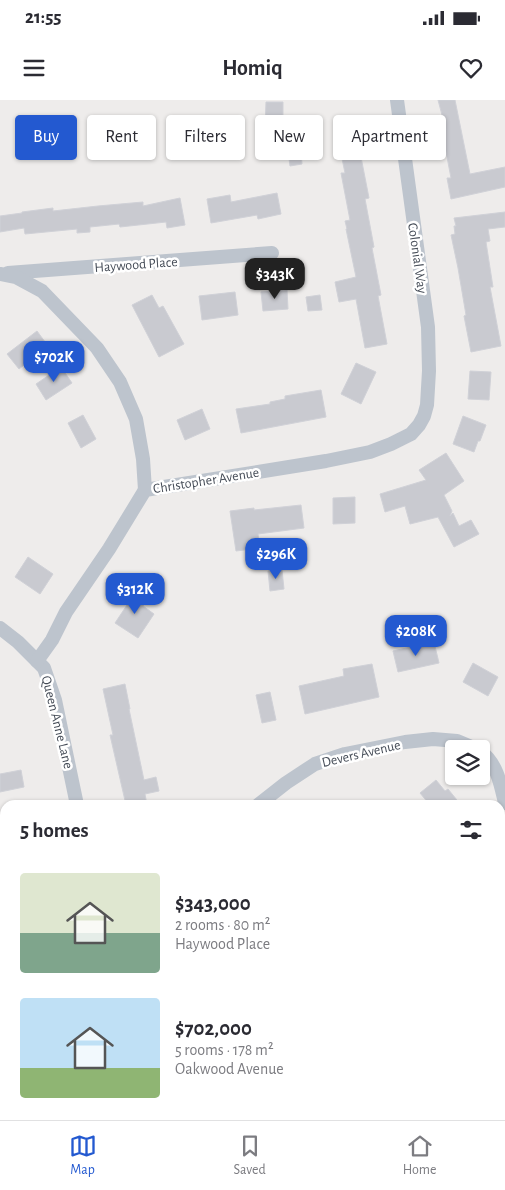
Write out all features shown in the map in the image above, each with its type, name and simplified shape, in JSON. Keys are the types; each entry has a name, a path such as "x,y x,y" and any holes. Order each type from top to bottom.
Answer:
{"street":[{"name":"Colonial Way","path":"397,100 428,327 429,371 427,405 424,416"},
{"name":"Haywood Place","path":"0,274 272,253"},
{"path":"0,274 16,278 42,291 97,348 120,382 136,419 143,459 145,490"},
{"name":"Christopher Avenue","path":"37,661 52,640 66,612 109,550 145,490 370,452 411,434 424,416"},
{"name":"Queen Anne Lane","path":"0,628 18,642 44,668 55,700 76,800"},
{"name":"Devers Avenue","path":"264,800 315,764 345,754 405,742 433,739 445,740"},
{"path":"490,761 496,772 504,800"}],"building":[{"path":"438,100 455,100 470,174 505,167 505,187 451,199 447,178 451,178 446,152 446,115 442,115"},
{"path":"266,102 283,102 283,115 266,115"},
{"path":"289,160 302,160 302,164 290,166"},
{"path":"342,160 362,160 369,198 365,199 374,247 372,248 381,295 378,296 387,344 365,348 356,299 339,302 335,282 356,277 345,221 350,220 341,173 345,173"},
{"path":"277,193 281,214 258,219 257,215 211,223 207,199 230,195 231,202"},
{"path":"180,198 185,225 167,228 166,222 120,227 119,224 90,227 90,232 77,233 77,229 25,234 24,228 0,232 0,216 53,208 53,211 143,202 143,206"},
{"path":"505,212 505,227 488,229 490,241 486,242 493,287 490,287 501,346 471,352 451,235 455,234 454,218"},
{"path":"287,290 288,309 263,311 261,292"},
{"path":"235,292 238,315 202,320 199,296"},
{"path":"152,295 159,308 163,306 184,344 159,357 132,305"},
{"path":"320,295 322,310 308,311 306,297"},
{"path":"37,331 48,346 19,369 7,354"},
{"path":"356,363 376,372 361,404 341,394"},
{"path":"61,367 72,383 46,400 36,384"},
{"path":"470,371 491,372 489,400 468,399"},
{"path":"321,390 326,417 241,433 236,409 270,404 270,402 285,399 285,396"},
{"path":"202,409 210,429 185,440 177,420"},
{"path":"83,415 96,439 81,448 68,423"},
{"path":"463,416 486,425 474,452 453,444"},
{"path":"446,453 464,481 444,495 452,511 450,516 453,513 459,526 471,520 479,534 454,547 438,517 410,524 405,506 385,512 380,494 426,480 419,470"},
{"path":"355,497 355,523 333,524 333,498"},
{"path":"301,505 304,528 258,534 260,548 236,551 230,511"},
{"path":"28,557 53,574 40,594 15,577"},
{"path":"282,570 284,589 270,591 268,571"},
{"path":"137,590 149,598 143,606 154,614 138,638 115,623"},
{"path":"434,642 439,663 398,672 393,651"},
{"path":"473,663 498,677 488,696 463,682"},
{"path":"372,664 379,697 305,714 299,686 344,676 343,669"},
{"path":"125,684 144,780 156,777 159,791 145,794 146,800 125,800 110,735 113,735 103,689"},
{"path":"270,692 276,720 262,723 256,695"},
{"path":"21,770 24,787 0,792 0,774"},
{"path":"436,780 445,791 448,789 457,800 426,800 420,793"}]}
